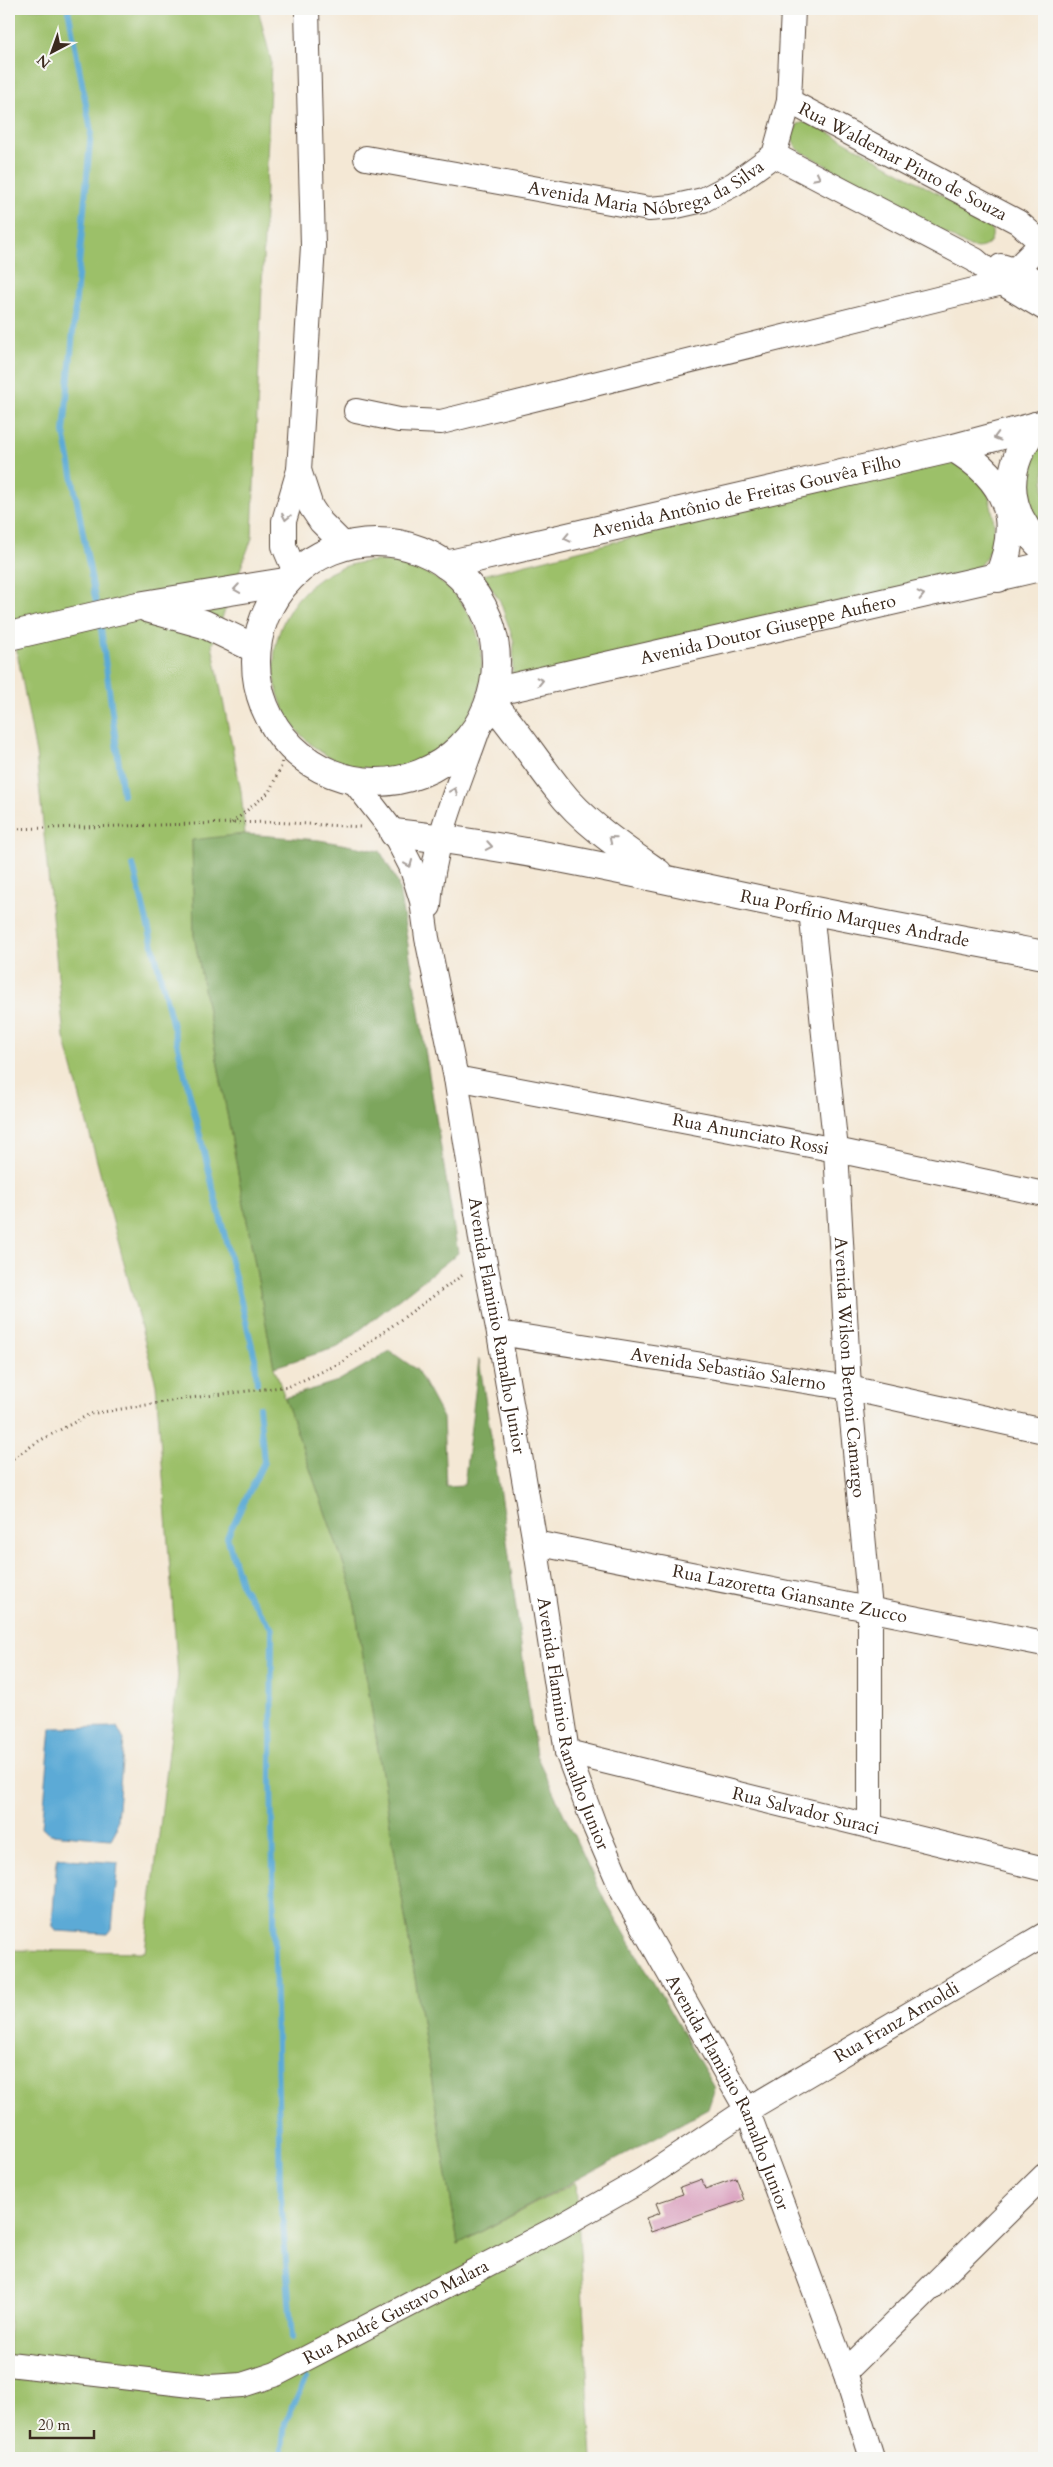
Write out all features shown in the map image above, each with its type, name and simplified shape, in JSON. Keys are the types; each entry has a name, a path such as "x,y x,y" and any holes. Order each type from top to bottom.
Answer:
{"street":[{"path":"290,577 284,546 284,521 299,470 313,246 307,9"},
{"name":"Avenida Maria Nóbrega da Silva","path":"366,158 649,209 672,207 703,200 734,184 774,155 789,101 793,9"},
{"name":"Rua Waldemar Pinto de Souza","path":"789,101 1018,222 1031,253"},
{"path":"774,155 975,260 1031,253"},
{"path":"1031,253 1044,284"},
{"path":"1031,253 1044,308"},
{"path":"356,411 399,420 442,422 1031,253"},
{"path":"1040,425 1023,442 1015,460 1012,487 1013,501 1020,520 1031,537 1044,549"},
{"name":"Avenida Antônio de Freitas Gouvêa Filho","path":"446,565 954,448 1040,425"},
{"path":"954,448 976,461 994,480 1006,503 1011,528 1008,554 998,578"},
{"path":"299,470 311,507 321,522 345,546"},
{"path":"380,542 415,548 446,565 472,591 489,622 496,656 488,704 467,741 455,753 427,772 395,781 353,780 328,772 305,759 285,741 264,708 256,678 256,648 265,613 290,577 318,556 345,546 380,542"},
{"name":"Avenida Doutor Giuseppe Aufiero","path":"488,704 1044,566"},
{"path":"9,636 133,607 290,577"},
{"path":"133,607 204,624 256,648"},
{"name":"Avenida Flaminio Ramalho Junior","path":"427,938 431,876 450,802 488,704"},
{"name":"Rua Porfírio Marques Andrade","path":"488,704 511,724 559,791 595,825 666,878"},
{"name":"Avenida Flaminio Ramalho Junior","path":"353,780 394,833 411,866 419,892 456,1078 484,1258 499,1333 535,1543 567,1752 595,1827 623,1892 747,2110 845,2372 872,2458"},
{"name":"Rua Porfírio Marques Andrade","path":"394,833 441,838 666,878 811,910 1044,955"},
{"name":"Avenida Wilson Bertoni Camargo","path":"811,910 836,1150 849,1388 870,1609 870,1826"},
{"name":"Rua Anunciato Rossi","path":"456,1078 836,1150 1044,1194"},
{"name":"Avenida Sebastião Salerno","path":"499,1333 849,1388 1044,1431"},
{"name":"Rua Lazoretta Giansante Zucco","path":"535,1543 1044,1644"},
{"name":"Rua Salvador Suraci","path":"567,1752 1044,1869"},
{"name":"Rua Franz Arnoldi","path":"747,2110 1044,1935"},
{"name":"Rua André Gustavo Malara","path":"9,2364 209,2387 242,2385 276,2374 561,2226 642,2180 747,2110"},
{"path":"845,2372 1044,2176"}],"path":[{"path":"232,824 269,792 280,767 285,741"},
{"path":"9,829 271,822 355,826 394,833"},
{"path":"9,1461 39,1441 90,1414 190,1398 290,1386 339,1364 454,1283 484,1258"}],"green space":[{"path":"9,9 258,9 271,60 252,538 212,645 241,791 245,834 192,841 194,935 274,1367 352,1588 458,2244 576,2182 592,2458 9,2458 9,1950 145,1952 178,1676 156,1384 64,1037 36,754 9,609"},
{"path":"812,123 987,221 992,232 990,242 982,247 970,247 797,149 791,136 798,124"},
{"path":"1044,442 1044,542 1035,529 1022,473 1039,443"},
{"path":"947,458 985,479 993,516 994,538 991,549 975,570 512,681 514,642 500,601 483,575"},
{"path":"368,561 388,561 408,565 427,573 452,591 470,616 474,625 482,655 478,695 474,705 470,714 452,739 427,757 408,765 388,769 368,769 348,765 329,757 304,739 286,714 278,695 274,675 274,655 278,635 286,616 304,591 329,573 348,565"},
{"path":"245,834 319,840 380,851 398,883 458,1253 338,1347 274,1367 194,935 192,840"},
{"path":"390,1351 417,1370 443,1418 446,1486 464,1485 479,1359 504,1519 536,1755 600,1891 715,2088 708,2109 458,2244 352,1588 285,1398 338,1381"}],"water":[{"path":"117,1727 124,1740 116,1830 111,1839 50,1834 42,1827 51,1728"},
{"path":"57,1858 118,1863 112,1929 108,1934 57,1931 52,1925"}],"building":[{"path":"736,2178 744,2200 651,2232 646,2218 660,2213 656,2203 683,2194 680,2187 702,2179 705,2189"}],"waterway":[{"path":"68,9 91,131 64,432 97,608"},
{"path":"100,621 123,795"},
{"path":"133,865 255,1358 257,1383"},
{"path":"259,1407 264,1462 227,1537 242,1587 272,1629 271,1780 280,2184 292,2338"},
{"path":"281,2458 285,2423 306,2379"}]}
